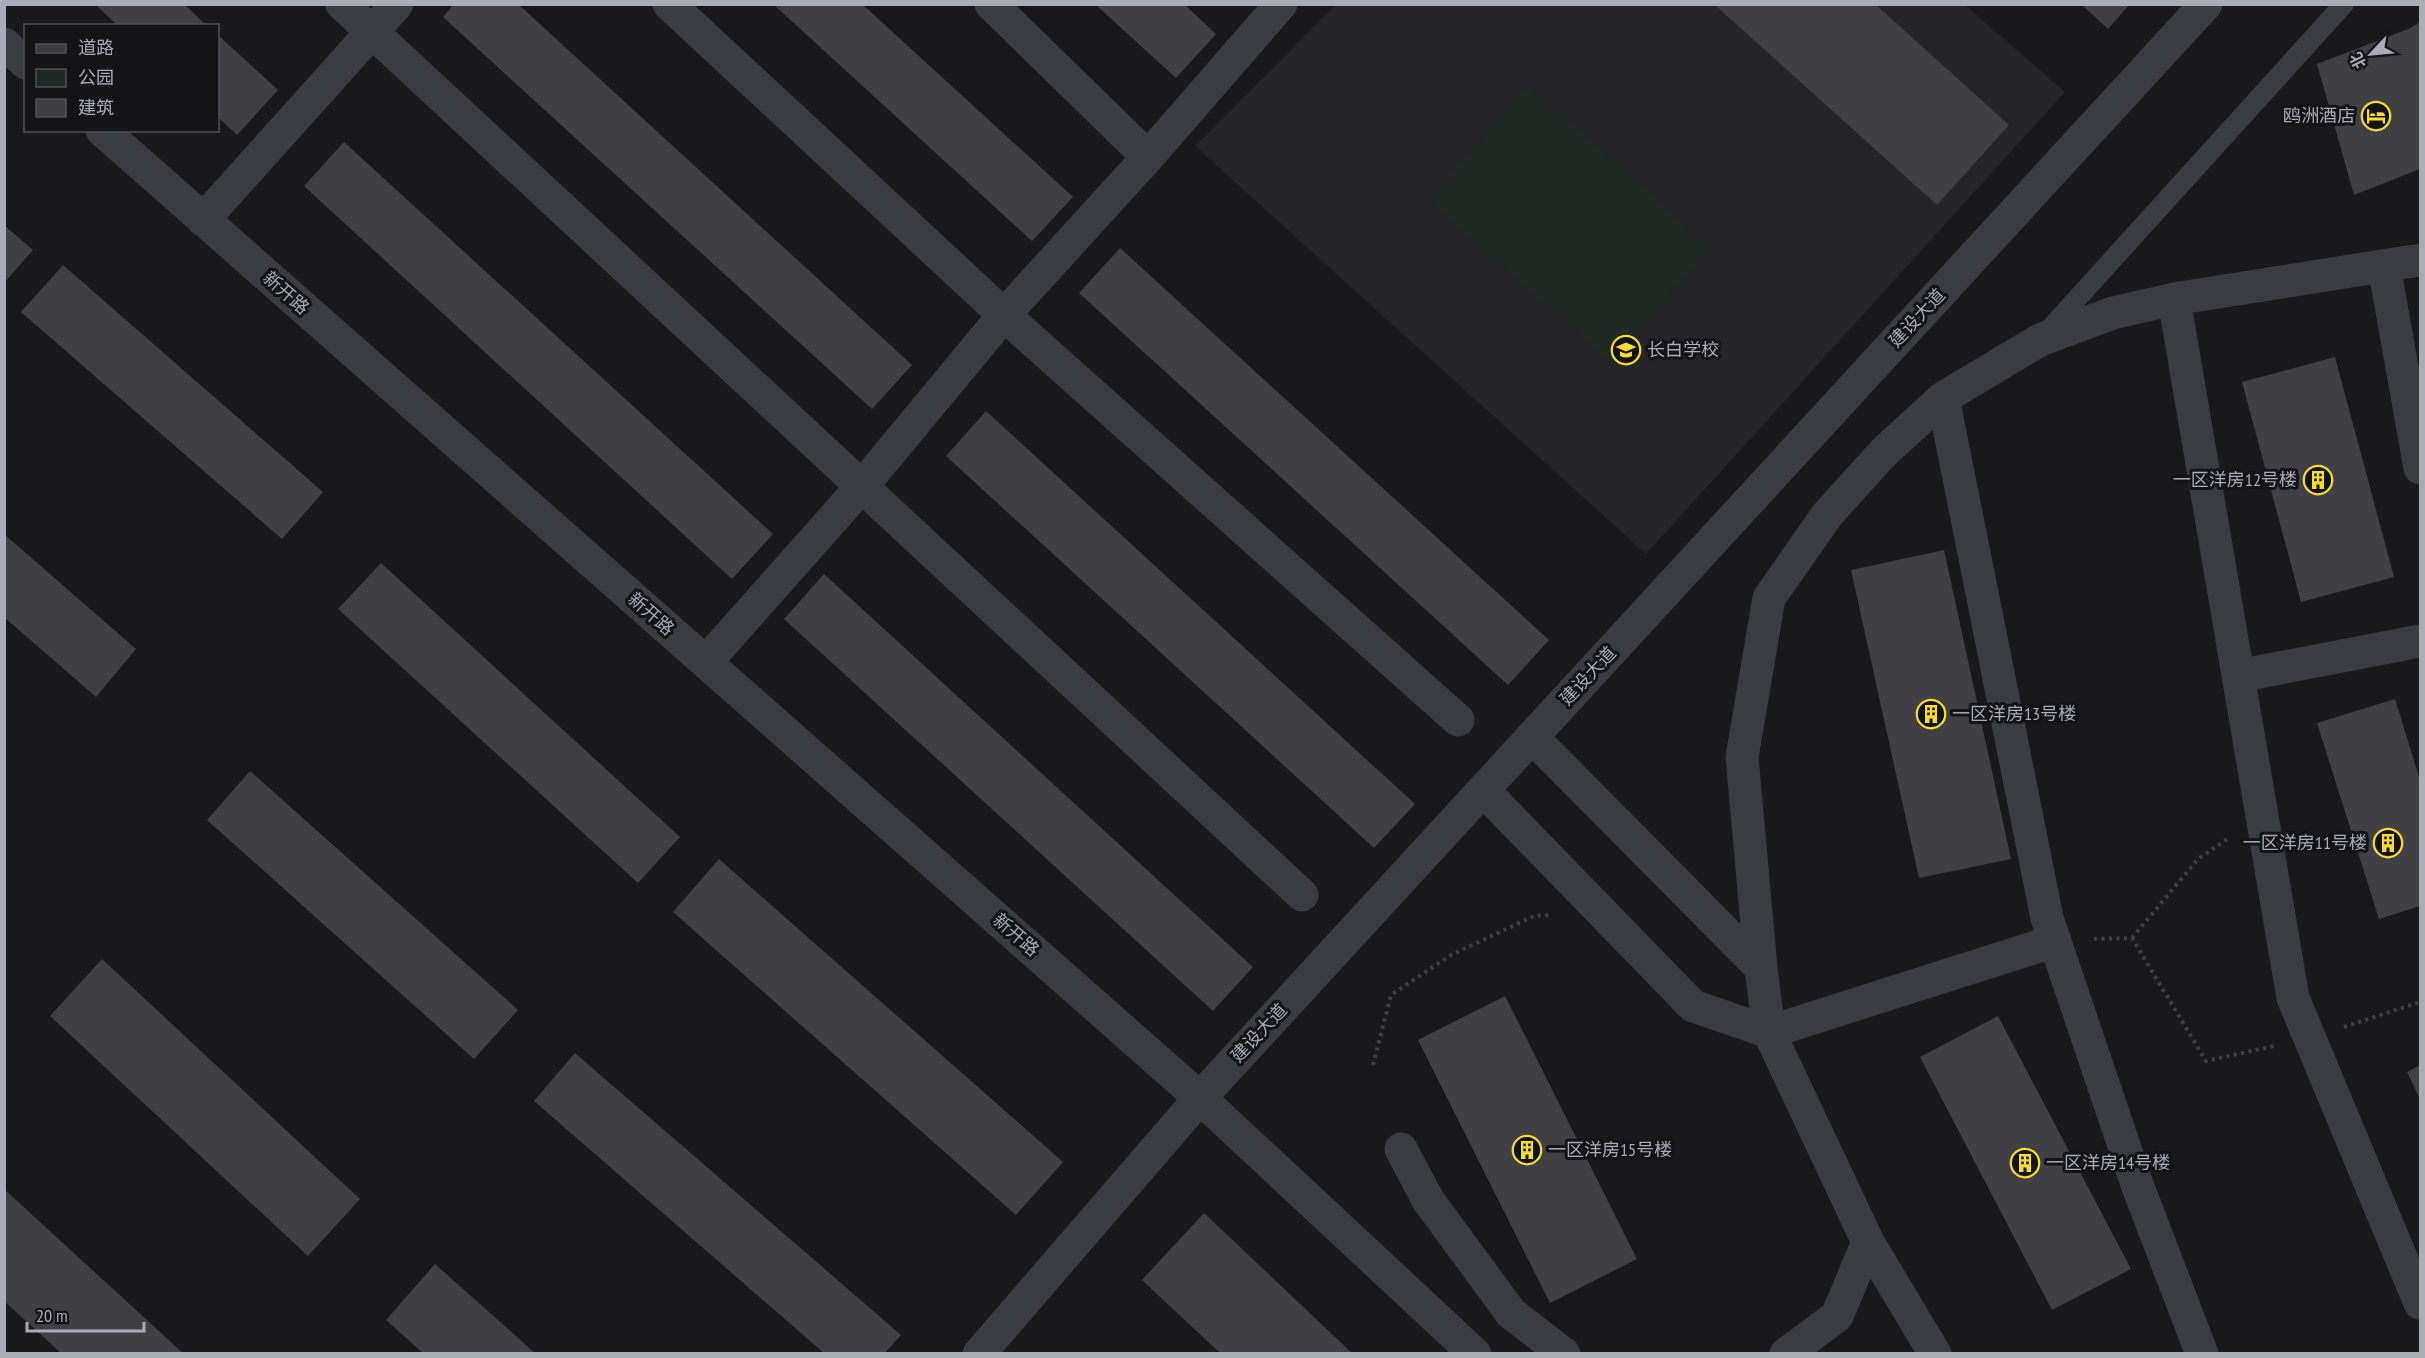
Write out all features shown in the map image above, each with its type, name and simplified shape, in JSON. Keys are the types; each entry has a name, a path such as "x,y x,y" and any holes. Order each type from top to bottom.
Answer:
{"street":[{"path":"342,4 1302,894"},
{"path":"203,220 397,4"},
{"path":"669,4 1004,315 1458,720"},
{"path":"991,4 1148,157"},
{"path":"706,662 863,485 1004,315 1148,157 1281,4"},
{"name":"建设大道","path":"979,1353 1200,1098 2205,4"},
{"path":"4,44 24,61"},
{"name":"新开路","path":"104,132 1200,1098 1475,1353"},
{"path":"1935,1353 1868,1242 1769,1032 1742,757 1769,598 1827,515 1883,453 1943,398 2040,340 2113,313 2174,299 2421,260"},
{"path":"2384,266 2421,468"},
{"path":"2174,299 2293,998 2421,1304"},
{"path":"1943,398 2046,918 2138,1187 2202,1353"},
{"path":"2238,676 2421,641"},
{"path":"1532,737 1761,968"},
{"path":"1483,790 1693,1006 1769,1032 2055,941"},
{"path":"1401,1149 1428,1200 1511,1313 1564,1353"},
{"path":"1786,1353 1837,1316 1868,1242"}],"lane":[{"path":"2040,340 2344,4"}],"path":[{"path":"2055,941 2132,938 2198,859 2262,816"},
{"path":"1372,1065 1391,995 1451,955 1534,916 1601,911"},
{"path":"2132,938 2206,1060 2310,1038 2421,1002"}],"shaded area":[{"name":"长白学校","path":"1335,5 1965,5 2065,92 1646,554 1195,146"}],"green space":[{"path":"1529,86 1711,248 1610,362 1428,200"}],"building":[{"path":"95,4 184,4 205,24 116,24"},
{"path":"454,4 518,4 912,365 872,409 443,17"},
{"path":"773,4 862,4 1073,197 1032,241"},
{"path":"1095,4 1184,4 1216,34 1176,78"},
{"path":"1714,4 1875,4 2009,125 1937,205"},
{"path":"2081,4 2130,4 2108,29"},
{"name":"鸥洲酒店","path":"2420,22 2420,169 2354,195 2317,64 2411,28"},
{"path":"219,36 278,90 237,135 219,118"},
{"path":"344,142 773,534 732,579 304,186"},
{"path":"4,225 33,250 4,283"},
{"path":"1120,248 1549,640 1508,685 1079,293"},
{"path":"63,265 323,492 282,539 21,312"},
{"name":"一区洋房12号楼","path":"2335,357 2394,577 2301,602 2242,382"},
{"path":"986,411 1415,804 1374,848 946,456"},
{"path":"4,534 136,649 96,697 4,617"},
{"name":"一区洋房13号楼","path":"1944,550 2011,859 1919,878 1851,570"},
{"path":"381,563 680,837 638,883 338,609"},
{"path":"824,574 1253,967 1213,1011 784,619"},
{"name":"一区洋房11号楼","path":"2395,699 2420,780 2420,906 2379,919 2317,723"},
{"path":"250,771 518,1010 474,1059 207,820"},
{"path":"719,859 1063,1162 1016,1215 673,912"},
{"path":"102,959 360,1199 308,1256 50,1016"},
{"name":"一区洋房15号楼","path":"1505,996 1637,1259 1550,1303 1418,1040"},
{"name":"一区洋房14号楼","path":"1998,1016 2131,1269 2052,1310 1920,1057"},
{"path":"575,1053 901,1335 884,1354 825,1354 534,1101"},
{"path":"2420,1065 2420,1099 2407,1072"},
{"path":"4,1189 184,1354 62,1354 4,1301"},
{"path":"1204,1213 1353,1354 1221,1354 1142,1280"},
{"path":"435,1264 536,1354 424,1354 386,1320"}],"place":[{"name":"鸥洲酒店","path":"2376,116"},
{"name":"长白学校","path":"1626,350"},
{"name":"一区洋房12号楼","path":"2318,480"},
{"name":"一区洋房13号楼","path":"1931,714"},
{"name":"一区洋房11号楼","path":"2388,843"},
{"name":"一区洋房15号楼","path":"1527,1150"},
{"name":"一区洋房14号楼","path":"2025,1163"}]}
